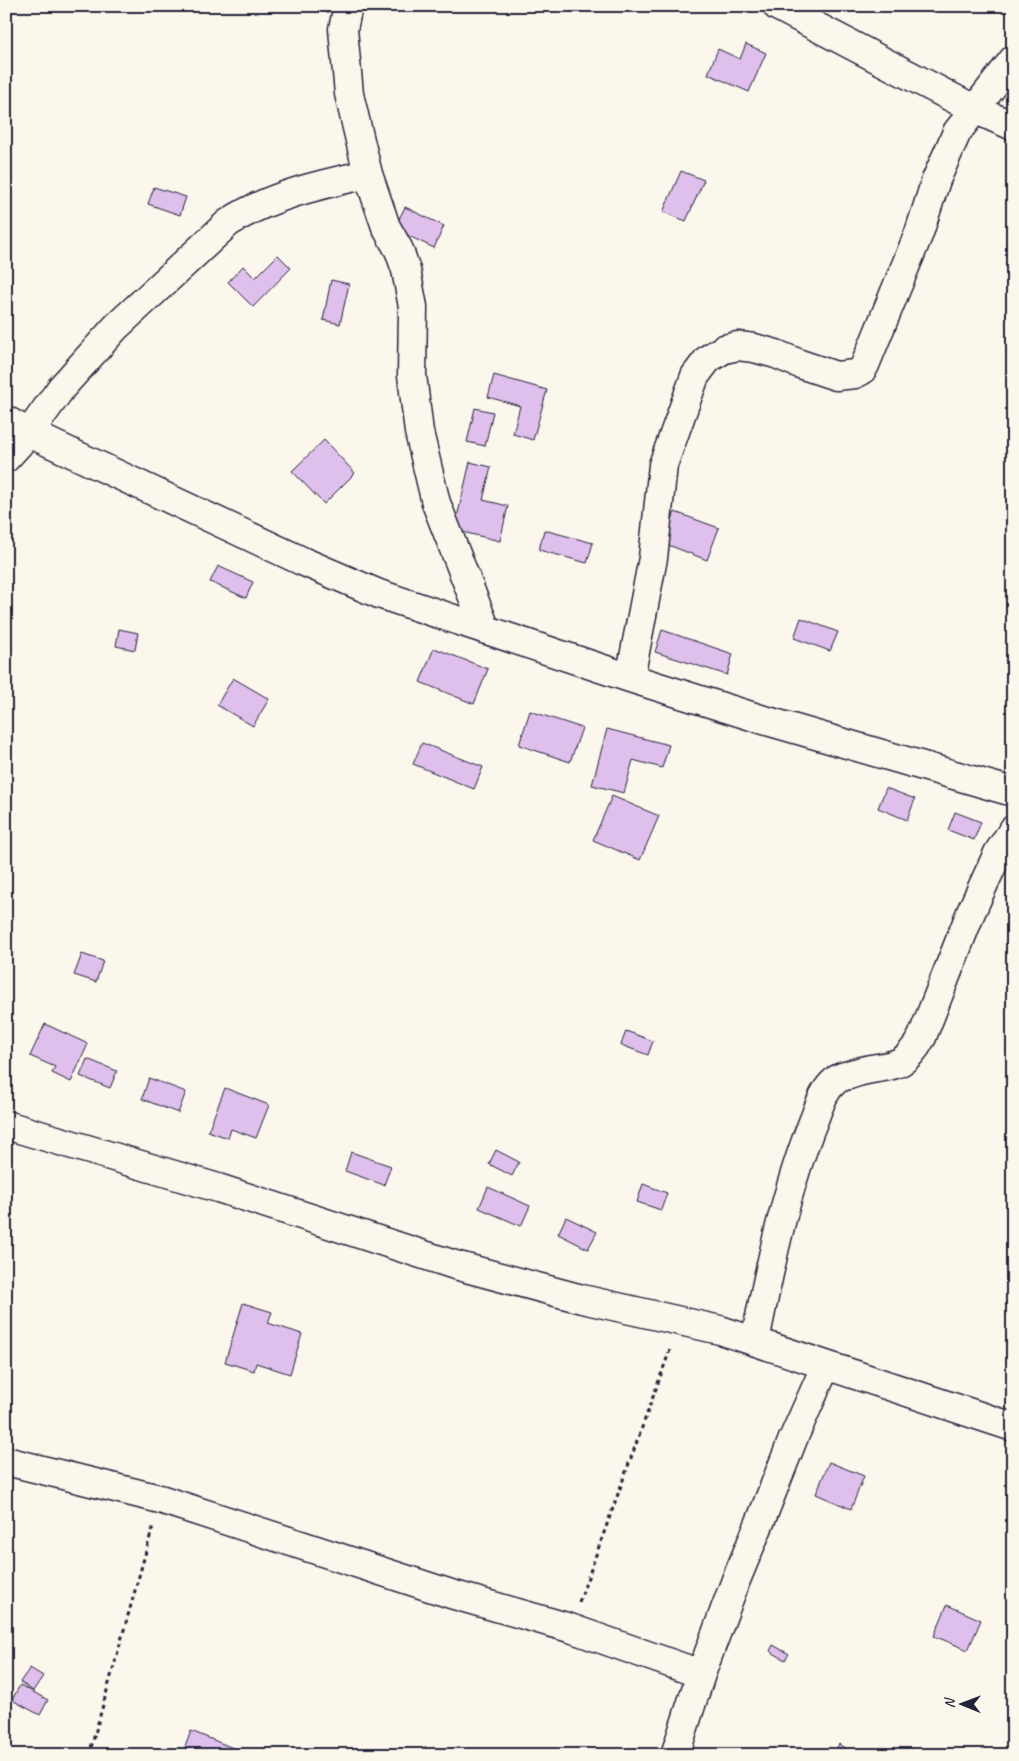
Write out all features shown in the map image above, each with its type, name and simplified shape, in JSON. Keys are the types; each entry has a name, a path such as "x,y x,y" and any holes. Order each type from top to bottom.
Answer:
{"street":[{"path":"348,6 343,29 349,94 368,174 386,227 400,250 406,270 412,307 412,375 419,432 436,503 486,630"},
{"path":"777,6 974,109 1013,126"},
{"path":"630,678 653,558 663,465 694,376 708,360 724,348 738,346 776,354 828,374 845,376 861,371 866,365 919,233 936,180 957,132 1013,60"},
{"path":"6,458 17,426 62,387 116,327 228,224 244,213 300,191 368,174"},
{"path":"17,426 379,594 630,678 764,720 1013,792"},
{"path":"755,1341 787,1202 804,1144 826,1092 836,1080 860,1070 886,1068 901,1061 913,1052 922,1037 975,904 998,853 1013,830"},
{"path":"6,1125 218,1188 456,1265 582,1299 720,1330 1013,1427"},
{"path":"675,1755 701,1674 736,1580 793,1438 826,1365"},
{"path":"6,1461 160,1499 451,1594 570,1628 701,1674"}],"path":[{"path":"570,1628 680,1321"},
{"path":"90,1755 160,1499"}],"building":[{"path":"746,44 766,53 749,92 708,74 718,49 740,59"},
{"path":"681,171 704,180 686,221 663,212"},
{"path":"154,187 186,197 180,215 148,204"},
{"path":"405,207 444,226 434,248 394,229"},
{"path":"278,255 291,268 253,307 228,282 243,266 255,278"},
{"path":"331,280 349,284 340,324 323,320"},
{"path":"494,375 547,390 533,440 513,434 520,406 488,397"},
{"path":"475,408 493,412 485,446 467,442"},
{"path":"324,440 355,473 324,504 292,471"},
{"path":"470,462 491,467 483,500 508,506 500,541 454,530"},
{"path":"675,512 719,528 707,560 663,543"},
{"path":"544,530 593,543 587,563 539,550"},
{"path":"218,566 253,582 246,598 210,582"},
{"path":"801,618 838,632 830,651 794,638"},
{"path":"119,629 138,633 135,650 116,646"},
{"path":"662,630 733,654 727,675 655,652"},
{"path":"434,648 488,669 474,704 420,682"},
{"path":"233,678 269,699 253,726 217,705"},
{"path":"530,711 582,728 570,762 519,745"},
{"path":"607,729 669,745 662,768 633,760 624,793 592,785"},
{"path":"422,743 483,767 474,789 413,764"},
{"path":"886,788 915,799 907,820 878,808"},
{"path":"612,796 659,816 640,860 593,840"},
{"path":"955,812 981,822 974,840 948,830"},
{"path":"82,954 103,961 96,982 74,975"},
{"path":"45,1024 88,1044 71,1082 52,1073 55,1067 30,1056"},
{"path":"626,1031 653,1041 648,1055 621,1045"},
{"path":"87,1059 117,1071 110,1088 80,1076"},
{"path":"149,1078 186,1092 178,1113 142,1099"},
{"path":"225,1088 269,1105 256,1138 231,1129 228,1138 208,1131"},
{"path":"496,1150 519,1162 512,1176 489,1164"},
{"path":"351,1152 391,1166 384,1185 345,1171"},
{"path":"643,1184 667,1193 661,1210 637,1202"},
{"path":"488,1187 530,1206 521,1226 479,1208"},
{"path":"566,1217 597,1232 588,1249 558,1234"},
{"path":"243,1303 272,1312 268,1323 302,1334 290,1374 256,1363 254,1371 225,1362"},
{"path":"829,1462 864,1476 851,1509 816,1494"},
{"path":"947,1605 981,1620 968,1650 934,1636"},
{"path":"773,1645 789,1654 785,1660 770,1651"},
{"path":"30,1668 43,1676 33,1691 20,1682"},
{"path":"20,1685 48,1700 40,1715 12,1700"},
{"path":"191,1731 233,1748 231,1755 182,1755"},
{"path":"839,1744 854,1755 832,1755"}]}
